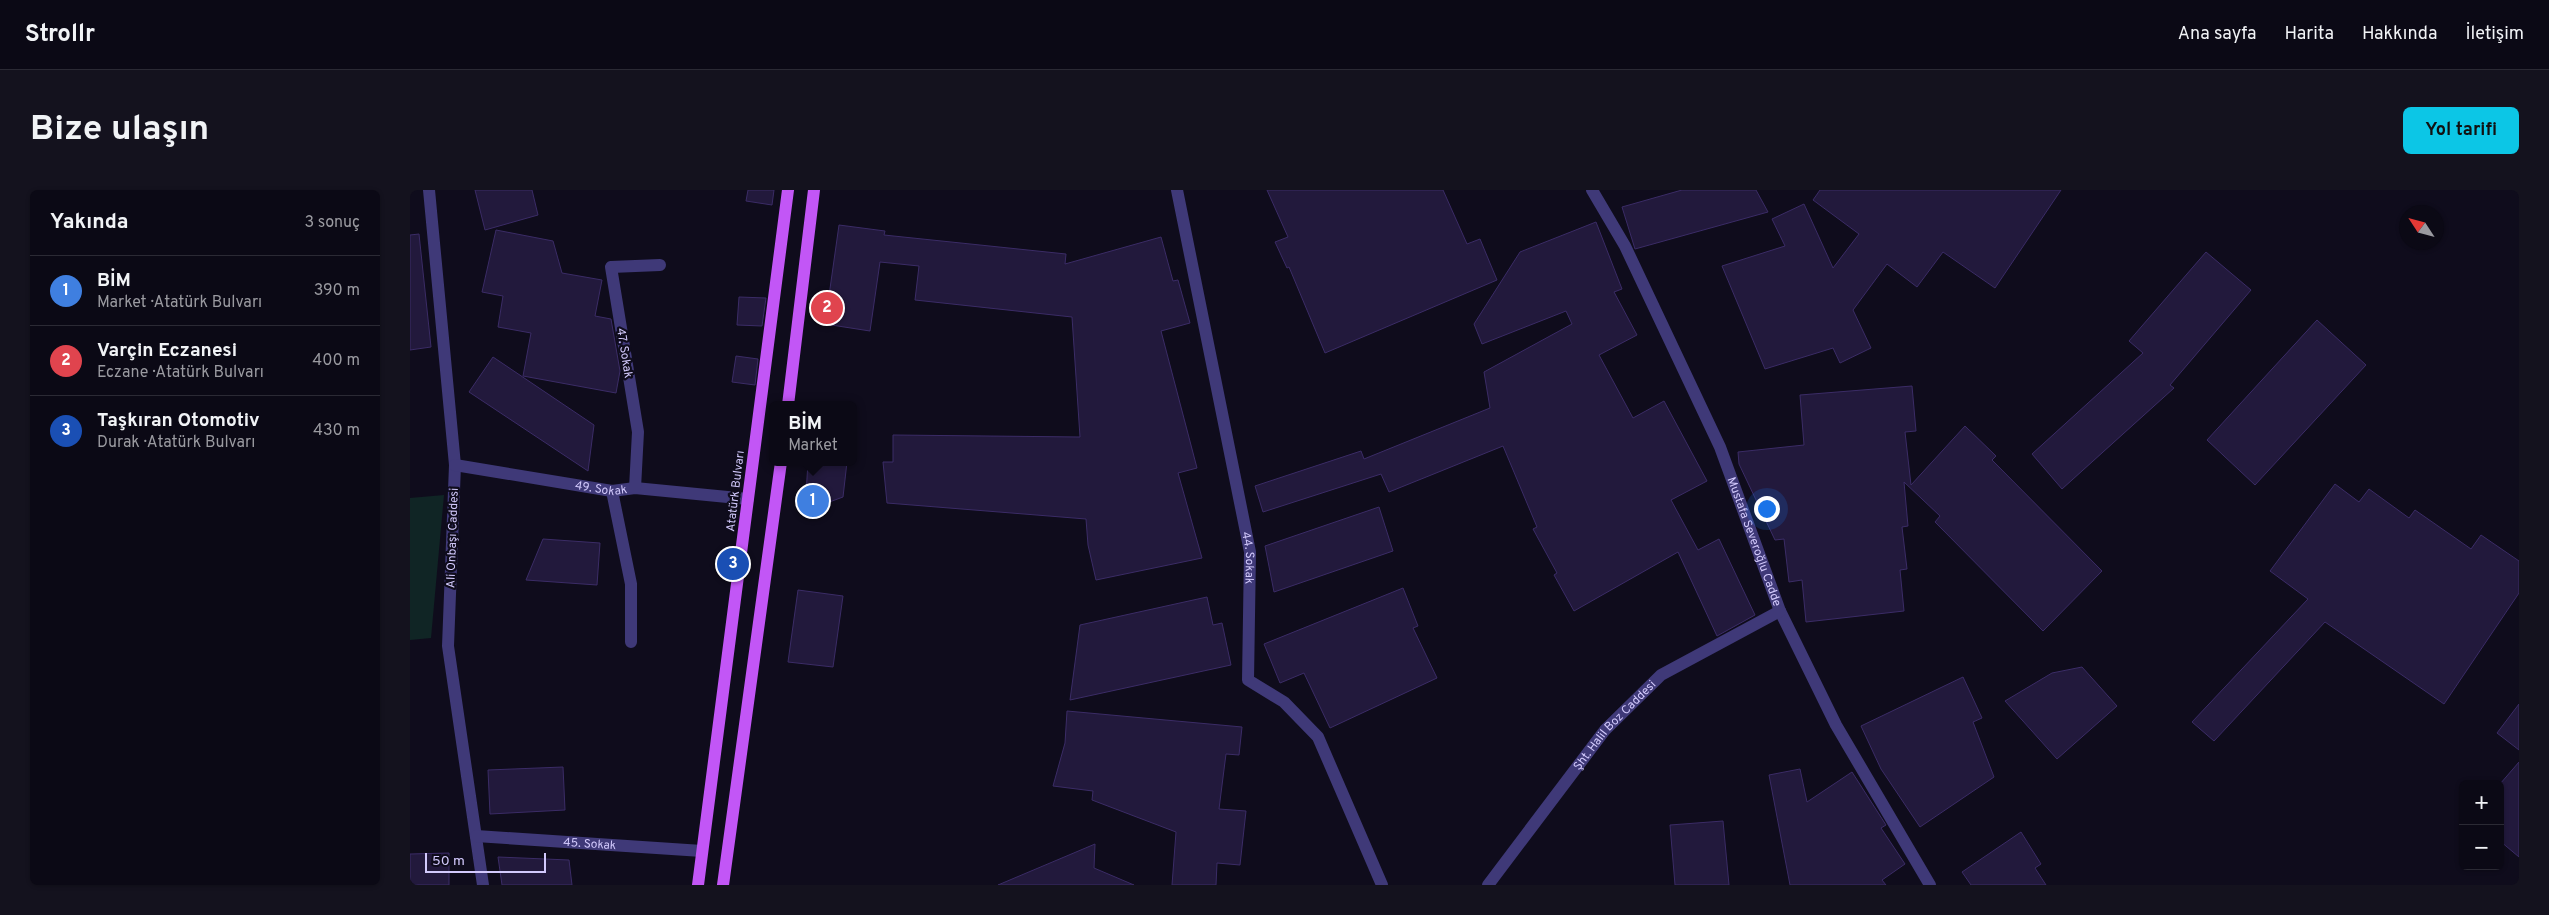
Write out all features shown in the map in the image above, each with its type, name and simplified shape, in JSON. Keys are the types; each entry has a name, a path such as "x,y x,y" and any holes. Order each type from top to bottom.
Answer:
{"main road":[{"name":"Atatürk Bulvarı","path":"698,885 788,190"},
{"path":"788,401 814,190"},
{"path":"723,885 780,466"}],"street":[{"name":"Ali Onbaşı Caddesi","path":"429,190 455,465 448,646 483,885"},
{"name":"44. Sokak","path":"1177,190 1250,552 1248,680 1284,702 1318,738 1382,885"},
{"name":"Mustafa Severoğlu Cadde","path":"1592,190 1625,246 1720,447 1780,611 1836,725 1930,885"},
{"name":"47. Sokak","path":"635,488 638,432 611,268 660,265"},
{"name":"49. Sokak","path":"455,465 612,491 635,488 748,499"},
{"path":"612,491 631,584 631,642"},
{"name":"Şht. Halil Boz Caddesi","path":"1488,885 1605,730 1661,675 1780,611"},
{"name":"45. Sokak","path":"476,836 702,851"}],"green space":[{"path":"444,495 431,638 410,640 410,498"}],"building":[{"path":"475,190 532,190 538,215 485,230"},
{"path":"748,190 774,190 772,205 746,201"},
{"path":"1267,190 1443,190 1467,244 1480,239 1497,280 1325,353 1289,267 1287,268 1275,242 1288,237"},
{"path":"1682,190 1756,190 1768,212 1635,249 1622,207"},
{"path":"1820,190 2061,190 1995,288 1943,252 1917,287 1887,264 1853,310 1871,348 1840,363 1833,348 1765,369 1722,266 1785,246 1772,219 1804,204 1833,268 1859,234 1813,200"},
{"path":"1596,222 1622,289 1614,292 1637,335 1599,355 1633,418 1664,401 1707,481 1671,500 1698,550 1719,539 1755,615 1717,636 1678,552 1574,611 1554,575 1557,573 1533,529 1537,527 1503,446 1389,492 1381,474 1263,512 1255,486 1361,451 1364,459 1490,408 1484,372 1572,324 1566,311 1482,344 1474,324 1520,252"},
{"path":"839,225 885,231 884,235 1066,254 1065,264 1161,237 1173,281 1178,280 1190,323 1161,331 1197,468 1178,473 1202,558 1096,580 1088,545 1086,519 887,503 883,462 893,462 893,435 1080,437 1072,317 915,300 919,266 880,262 870,331 825,324"},
{"path":"496,230 553,241 562,273 602,280 595,316 611,319 620,371 616,393 523,376 531,333 498,327 503,296 482,292"},
{"path":"419,234 431,347 410,350 410,235"},
{"path":"2206,252 2251,290 2170,385 2174,388 2062,489 2032,454 2143,353 2129,341"},
{"path":"739,297 766,298 762,326 737,325"},
{"path":"2317,320 2366,365 2255,485 2207,440"},
{"path":"736,356 758,359 755,385 732,382"},
{"path":"493,357 594,425 588,471 469,392"},
{"path":"1912,386 1916,431 1905,432 1911,485 1965,426 1996,456 1992,460 2102,571 2043,631 1935,522 1940,516 1904,482 1908,526 1902,527 1907,569 1900,570 1904,611 1806,622 1802,580 1789,582 1784,539 1775,540 1739,464 1738,452 1804,445 1800,395"},
{"path":"808,466 847,466 843,497 805,511"},
{"path":"2335,484 2359,502 2369,489 2409,518 2415,510 2471,549 2481,535 2519,561 2519,593 2444,704 2325,622 2214,741 2192,722 2308,599 2270,571"},
{"path":"1379,507 1393,551 1274,592 1265,546"},
{"path":"543,539 600,543 597,585 526,580"},
{"path":"1403,588 1418,626 1413,628 1437,678 1330,728 1304,673 1280,683 1264,644"},
{"path":"798,590 843,596 833,667 788,662"},
{"path":"1207,597 1213,625 1222,623 1231,665 1070,700 1080,625"},
{"path":"2082,667 2117,706 2057,759 2005,701 2052,673"},
{"path":"1963,677 1982,718 1973,722 1994,777 1920,827 1881,769 1861,726"},
{"path":"2519,704 2519,750 2497,733"},
{"path":"1067,711 1242,727 1239,755 1226,754 1219,809 1246,811 1240,865 1217,863 1216,885 1172,885 1176,832 1092,800 1093,791 1053,786 1065,743"},
{"path":"2519,762 2519,857 2504,844 2503,780"},
{"path":"563,767 565,810 490,814 488,770"},
{"path":"1800,769 1807,802 1852,772 1886,825 1881,828 1905,864 1882,880 1886,885 1790,885 1769,775"},
{"path":"1723,821 1729,885 1675,885 1670,825"},
{"path":"2021,832 2041,864 2035,868 2046,885 1971,885 1962,872"},
{"path":"1095,844 1094,868 1134,885 998,885"},
{"path":"449,853 449,885 410,885 410,854"},
{"path":"498,857 569,860 572,885 502,885"}],"place":[{"name":"Varçin Eczanesi","path":"827,308"},
{"name":"BİM","path":"813,501"},
{"name":"Taşkıran Otomotiv","path":"733,564"}]}
